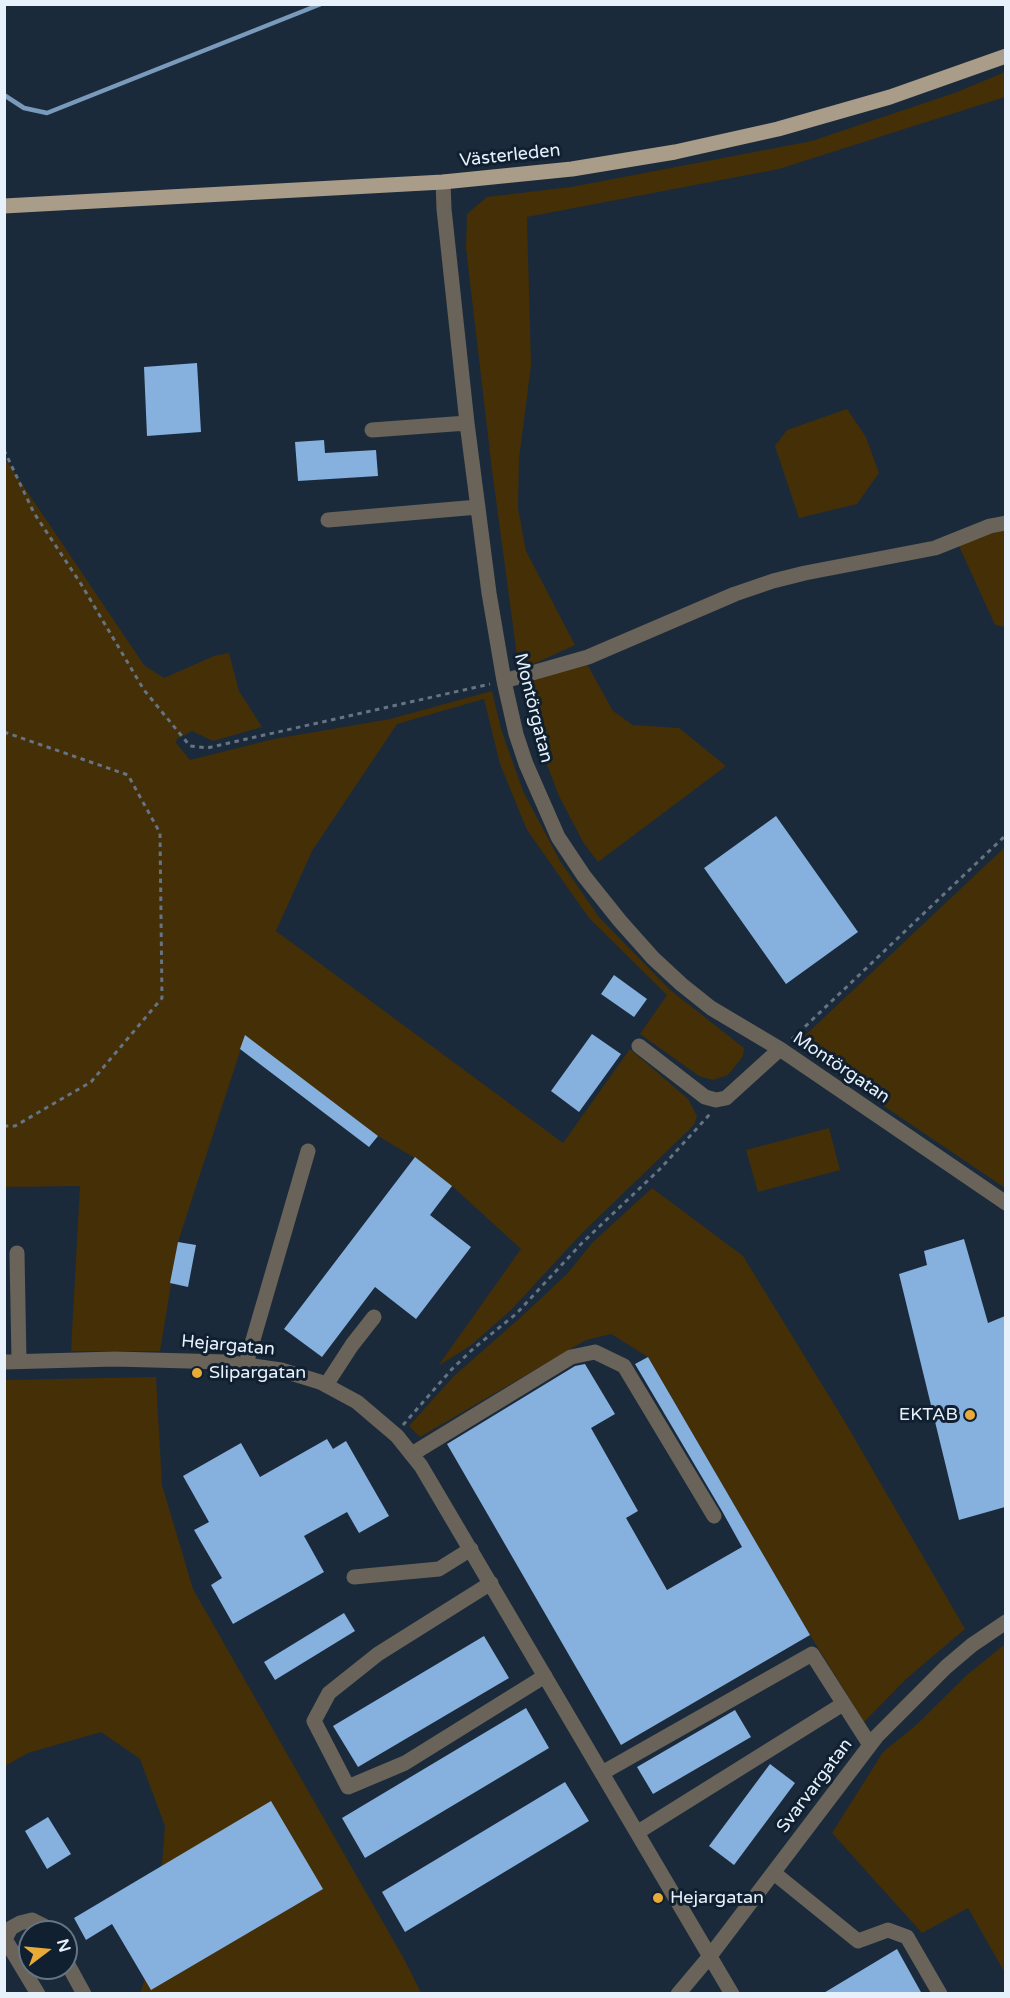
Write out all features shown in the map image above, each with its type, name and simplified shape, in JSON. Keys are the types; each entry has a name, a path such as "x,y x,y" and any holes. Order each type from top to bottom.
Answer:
{"main road":[{"name":"Västerleden","path":"4,206 443,182 572,169 675,152 834,114 890,98 1005,56"}],"street":[{"name":"Montörgatan","path":"443,182 467,423 504,681 516,734 535,788 558,837 584,876 653,958 681,984 711,1008 780,1049 1005,1203"},
{"path":"372,430 467,423"},
{"path":"328,520 478,507"},
{"path":"504,681 588,657 735,594 773,582 805,573 935,548 990,526 1005,523"},
{"path":"639,1046 705,1097 716,1100 726,1098 780,1049"},
{"path":"246,1364 308,1151"},
{"path":"12,1362 17,1252"},
{"path":"326,1385 352,1345 374,1317"},
{"path":"412,1454 571,1357 595,1352 624,1366 714,1516"},
{"name":"Hejargatan","path":"12,1362 142,1360 225,1362 281,1370 326,1385 357,1402 395,1434 421,1466 471,1549 732,1994"},
{"path":"354,1577 439,1569 471,1549"},
{"path":"490,1583 378,1654 329,1693 314,1721 348,1787 405,1763 545,1676"},
{"name":"Svarvargatan","path":"678,1994 774,1873 870,1745 901,1710 946,1667 1005,1622"},
{"path":"602,1773 812,1654 870,1745"},
{"path":"638,1832 843,1704"},
{"path":"774,1873 858,1941 888,1930 907,1937 940,1994"},
{"path":"18,1924 11,1928 5,1940 38,1994"},
{"path":"76,1980 84,1994"}],"path":[{"path":"4,450 34,513 81,584 144,690 190,746 207,748 504,681"},
{"path":"4,732 128,775 160,833 162,998 92,1082 15,1126 4,1126"},
{"path":"780,1049 831,1003 1005,835"},
{"path":"395,1434 452,1369 516,1314 575,1250 660,1169 726,1098"}],"shaded area":[{"path":"1005,72 1005,97 779,169 527,217 531,365 519,459 518,508 526,551 575,645 527,667 517,656 492,470 466,248 467,214 487,197 571,187 812,141 957,92"},
{"path":"847,409 866,437 879,473 857,504 799,518 775,446 787,430"},
{"path":"4,457 144,665 164,678 214,656 229,653 239,691 262,727 213,741 192,731 177,739 176,743 190,760 274,739 390,719 492,691 501,729 523,791 560,861 599,917 669,989 744,1048 743,1056 728,1075 713,1080 699,1076 640,1034 667,995 589,918 527,830 500,764 484,699 397,724 312,851 276,931 563,1143 630,1049 688,1099 697,1116 694,1125 582,1233 511,1310 470,1346 438,1366 521,1249 452,1186 415,1158 378,1136 245,1036 178,1242 160,1351 71,1351 80,1186 5,1187"},
{"path":"1005,529 1005,627 995,625 959,546 993,531"},
{"path":"587,664 613,711 633,725 679,728 726,766 598,862 583,842 559,796 535,733 523,688 532,680"},
{"path":"1005,847 1005,1188 807,1054 797,1043"},
{"path":"829,1128 840,1170 758,1192 746,1150"},
{"path":"652,1188 743,1256 845,1422 965,1629 906,1679 864,1722 810,1635 648,1357 611,1334 586,1340 420,1437 409,1426 454,1376 568,1273 592,1243"},
{"path":"156,1377 162,1485 193,1589 404,1959 421,1993 140,1993 155,1951 165,1826 140,1759 101,1732 28,1753 5,1766 4,1380"},
{"path":"1005,1644 1005,1973 968,1908 922,1933 832,1833 883,1752 914,1727 967,1675"}],"building":[{"path":"197,363 201,432 147,436 144,367"},
{"path":"324,440 325,453 376,450 378,476 298,481 295,442"},
{"path":"776,816 858,932 786,984 704,868"},
{"path":"614,975 647,999 634,1017 601,994"},
{"path":"592,1034 621,1054 579,1112 551,1091"},
{"path":"245,1035 378,1136 369,1147 240,1049"},
{"path":"415,1157 452,1186 430,1215 471,1247 416,1319 375,1287 322,1357 284,1329"},
{"name":"EKTAB","path":"964,1239 988,1323 1005,1316 1005,1507 959,1520 899,1274 927,1265 924,1251"},
{"path":"178,1242 196,1245 188,1287 170,1283"},
{"path":"648,1357 810,1635 621,1745 447,1444 575,1366 585,1364 615,1414 591,1428 638,1511 626,1518 667,1590 742,1547 635,1364"},
{"path":"327,1439 333,1449 346,1441 389,1516 359,1533 347,1512 304,1536 324,1572 233,1624 211,1585 222,1578 194,1530 209,1522 183,1476 241,1443 260,1477"},
{"path":"344,1613 355,1631 275,1680 264,1662"},
{"path":"484,1636 509,1678 358,1767 333,1726"},
{"path":"526,1708 549,1748 365,1858 342,1818"},
{"path":"735,1710 751,1737 653,1794 637,1767"},
{"path":"770,1764 795,1783 734,1865 709,1846"},
{"path":"565,1782 589,1821 405,1932 382,1892"},
{"path":"271,1801 323,1889 151,1990 112,1924 86,1940 78,1925 78,1920 74,1918"},
{"path":"48,1817 71,1854 47,1869 25,1831"},
{"path":"897,1949 922,1994 822,1994"}],"waterway":[{"path":"4,95 24,108 47,113 321,4"}],"place":[{"name":"Slipargatan","path":"197,1373"},
{"name":"EKTAB","path":"970,1415"},
{"name":"Hejargatan","path":"658,1898"}]}
